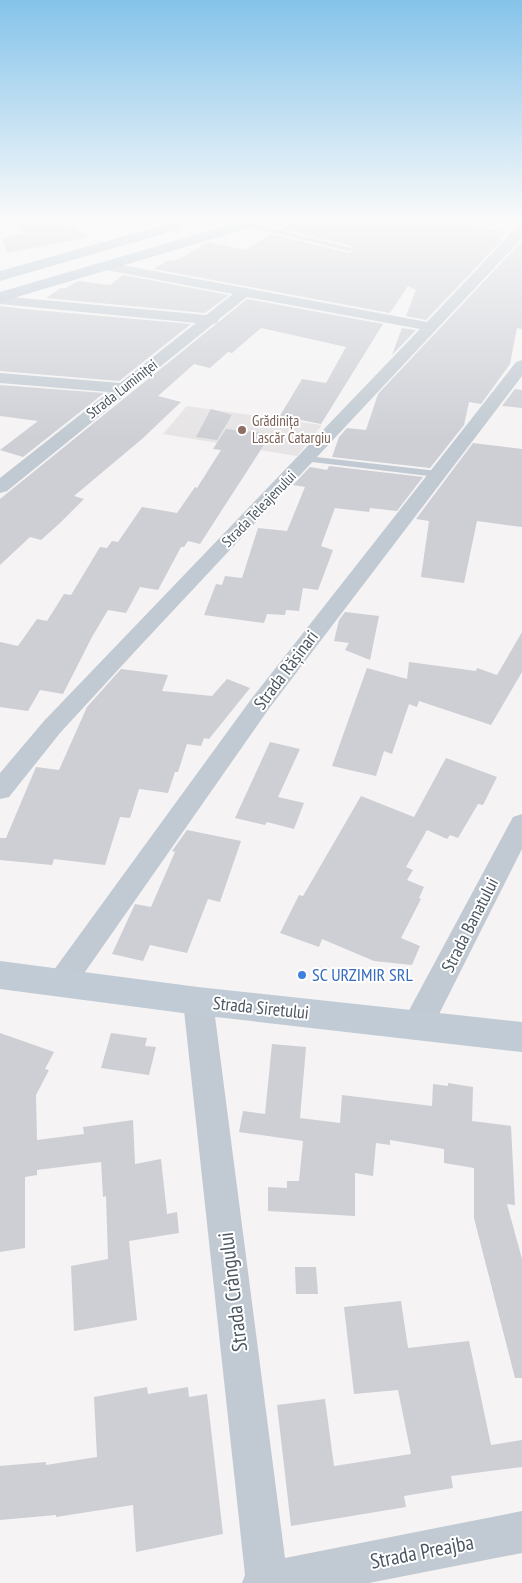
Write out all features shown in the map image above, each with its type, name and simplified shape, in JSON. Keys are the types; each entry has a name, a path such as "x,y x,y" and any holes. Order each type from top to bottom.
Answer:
{"main road":[{"path":"0,299 26,291"}],"street":[{"path":"239,291 432,327"},
{"name":"Strada Teleajenului","path":"0,790 65,713 466,291"},
{"name":"Strada Luminiței","path":"0,487 9,471 212,320 245,292"},
{"path":"0,299 212,320"},
{"name":"Strada Rășinari","path":"61,983 260,704 522,365"},
{"path":"0,378 122,388"},
{"name":"Strada Banatului","path":"417,1026 522,824"},
{"name":"Strada Siretului","path":"0,975 198,1001 522,1037"},
{"name":"Strada Crângului","path":"198,1001 266,1583"},
{"name":"Strada Preajba","path":"266,1583 522,1532"}],"lane":[{"path":"307,459 437,474"}],"shaded area":[{"name":"Grădinița Lascăr Catargiu","path":"187,406 322,425 297,456 163,434"}],"building":[{"path":"57,291 207,291 229,295 205,313 46,298"},
{"path":"271,291 405,291 390,313"},
{"path":"416,291 454,291 426,320 406,316"},
{"path":"475,291 522,291 522,329 517,328 510,364 481,404 469,402 464,425 430,468 332,457 339,437 347,428 366,430 378,394"},
{"path":"247,299 383,324 321,424 301,420 297,428 278,419 302,379 326,383 346,347 261,328 232,353 228,352 210,368 194,364 158,396 181,402 142,439 74,496 84,499 60,523 41,540 30,537 0,565 0,499"},
{"path":"0,306 191,324 119,381 0,371"},
{"path":"402,328 416,330 392,355"},
{"path":"0,385 104,393 23,457 0,450 38,421 0,416"},
{"path":"515,389 522,390 522,408 502,406"},
{"path":"211,409 232,415 217,440 196,437"},
{"path":"226,429 271,434 200,544 188,541 184,547 181,547 158,590 140,587 126,613 108,610 63,694 40,690 28,711 0,707 0,642 18,646 37,619 47,621 64,594 71,595 100,547 107,548 112,541 118,542 142,507 177,513 195,487 197,488 221,450 213,449"},
{"path":"473,443 522,449 522,527 477,521 464,583 421,577 429,521 416,519"},
{"path":"329,466 423,477 397,511 370,508 369,512 335,508 321,546 333,550 318,590 303,588 299,611 286,610 285,615 267,614 264,623 204,615 216,584 222,585 225,576 242,578 258,528 287,531 305,487 293,485 310,467 327,470"},
{"path":"345,612 379,616 370,660 345,650 349,643 334,641 339,620"},
{"path":"522,632 522,672 491,725 419,701 417,707 409,704 392,754 384,751 376,776 332,766 367,668 407,679 409,662 476,671 477,668 497,675"},
{"path":"121,669 168,675 162,691 212,696 227,679 250,688 209,739 204,738 201,746 187,744 178,772 175,772 168,793 139,789 130,818 120,817 105,865 54,859 52,865 0,860 0,838 6,838 36,767 59,770 87,707"},
{"path":"270,742 300,749 278,797 304,803 294,829 267,822 265,825 235,818"},
{"path":"446,758 497,777 483,805 478,804 458,838 450,835 447,839 427,830 406,867 413,870 407,880 424,887 419,898 421,899 401,938 420,946 412,965 374,961 322,939 319,947 280,933 299,895 303,896 361,796 414,817"},
{"path":"187,830 241,841 220,902 208,899 187,953 150,945 143,961 112,954 135,904 151,907 175,852 172,851"},
{"path":"0,1033 54,1052 45,1069 49,1070 36,1095 37,1140 84,1134 83,1127 133,1120 135,1164 161,1159 167,1214 177,1212 179,1233 129,1241 137,1320 74,1331 71,1266 108,1259 106,1196 103,1197 101,1162 37,1170 37,1175 25,1177 25,1248 0,1252"},
{"path":"111,1033 147,1038 145,1046 156,1047 149,1075 101,1068"},
{"path":"272,1044 306,1047 300,1118 340,1123 342,1095 432,1106 433,1084 448,1086 448,1083 473,1087 472,1121 511,1126 515,1205 507,1204 522,1259 522,1378 515,1378 474,1218 474,1168 444,1163 444,1149 390,1140 390,1145 376,1143 373,1176 355,1173 355,1216 268,1211 268,1187 287,1188 287,1181 299,1181 303,1141 239,1132 243,1111 265,1114"},
{"path":"295,1267 316,1267 318,1294 296,1294"},
{"path":"401,1301 408,1348 469,1341 491,1445 522,1440 522,1467 451,1476 453,1488 404,1496 406,1507 291,1526 277,1405 325,1399 334,1466 411,1454 398,1390 354,1394 344,1307"},
{"path":"147,1387 148,1394 188,1387 189,1397 207,1394 223,1534 136,1552 133,1505 56,1517 56,1515 0,1520 0,1466 46,1462 46,1465 97,1457 94,1397"}],"place":[{"name":"Grădinița Lascăr Catargiu","path":"242,430"},
{"name":"SC URZIMIR SRL","path":"302,975"}]}
